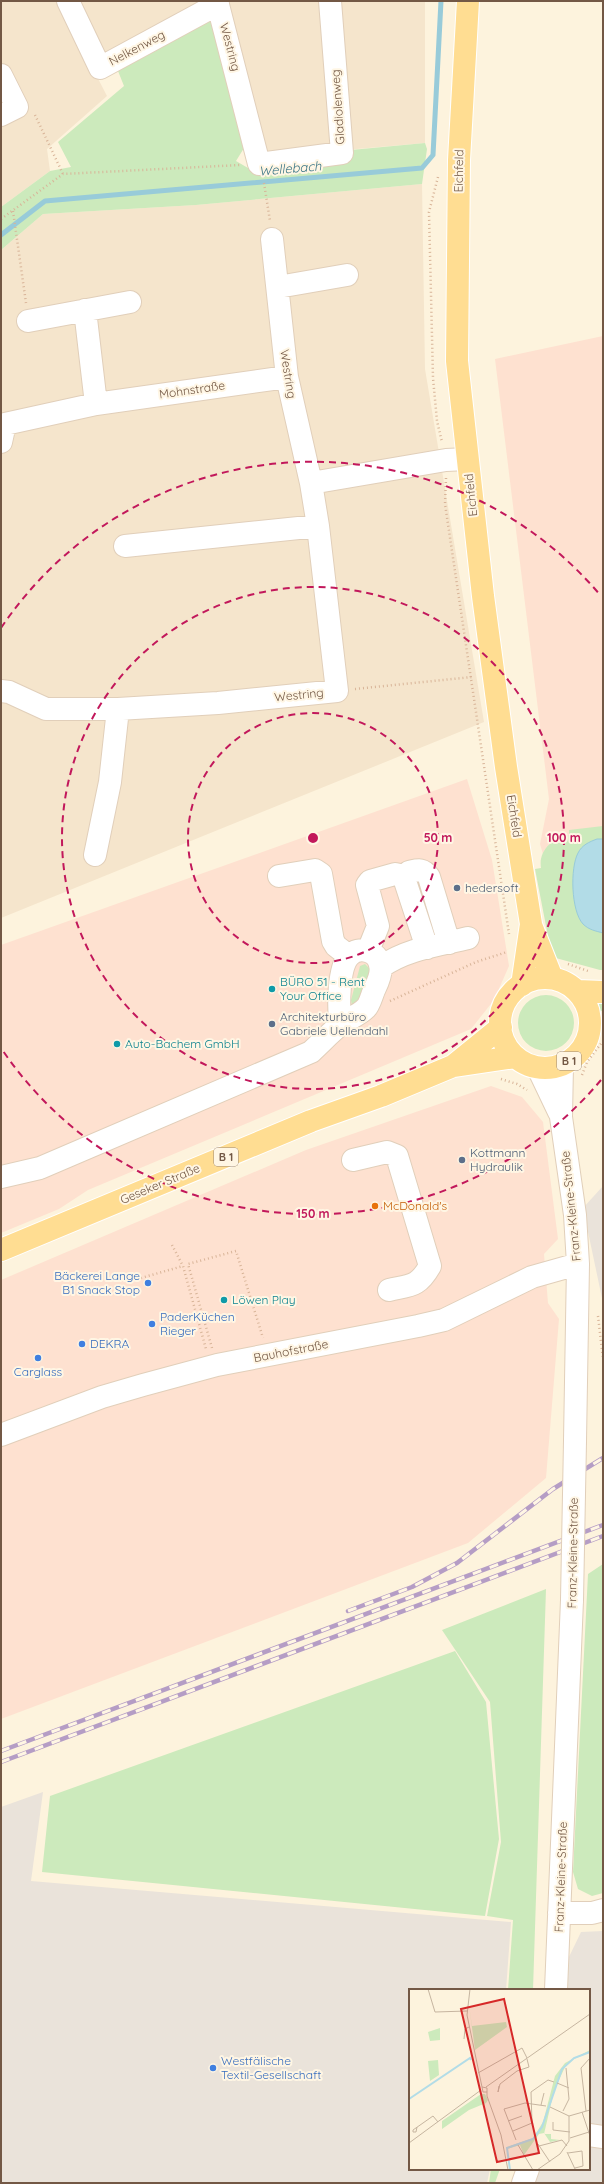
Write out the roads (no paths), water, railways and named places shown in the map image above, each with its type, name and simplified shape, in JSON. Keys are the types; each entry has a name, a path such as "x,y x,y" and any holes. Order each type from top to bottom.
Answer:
{"main road":[{"name":"Eichfeld","path":"468,1 459,160 457,361 483,596 504,751 531,924 522,985"},
{"path":"500,1028 503,1009 510,996 522,985 536,979 552,978 531,924"},
{"name":"B 1","path":"500,1028 508,1048 524,1063 538,1068 550,1068 562,1065 574,1058 583,1048 597,1023 577,991 566,983 552,978"},
{"name":"B 1","path":"577,991 603,992"},
{"name":"Geseker Straße","path":"453,1066 500,1028"},
{"name":"Geseker Straße","path":"1,1250 311,1121 381,1096 453,1066 516,1057"}],"street":[{"name":"Nelkenweg","path":"68,1 100,68 218,3"},
{"name":"Gladiolenweg","path":"261,172 342,153 330,1"},
{"name":"Westring","path":"218,3 261,172"},
{"path":"1,75 9,111"},
{"name":"Westring","path":"1,691 9,692 46,709 118,709 218,703 337,691 318,526 311,483 287,377 272,239"},
{"path":"278,287 347,275"},
{"path":"28,321 130,302"},
{"path":"85,310 96,404"},
{"name":"Mohnstraße","path":"1,442 5,424 96,404 287,377"},
{"path":"311,483 446,460 468,459"},
{"path":"124,546 318,526"},
{"path":"95,854 110,782 118,709"},
{"path":"279,876 315,870 321,874 333,941 336,946 366,958 389,961 427,948 458,940 426,872 421,870 409,872 405,876 405,881 427,948"},
{"path":"341,1024 338,1012 341,983 366,958 378,926 367,885 370,881 395,874 405,876"},
{"path":"1,1177 40,1168 311,1052 341,1024 367,1007 376,985 366,958"},
{"name":"Franz-Kleine-Straße","path":"556,1989 572,1600 578,1264 575,1214 561,1117 562,1065"},
{"name":"Franz-Kleine-Straße","path":"538,1068 561,1117"},
{"path":"353,1160 387,1152 397,1156 428,1256 430,1266 423,1279 418,1283 389,1290"},
{"name":"Bauhofstraße","path":"1,1435 102,1397 215,1360 268,1355 444,1320 532,1277 578,1264"},
{"path":"559,1913 592,1913 603,1910"},
{"path":"590,2135 603,2137"},
{"path":"523,2183 528,2170"}],"water":[{"path":"597,839 603,839 603,933 590,929 583,924 576,910 573,889 575,860 578,853 584,846"}],"waterway":[{"name":"Wellebach","path":"1,235 45,201 422,168 433,155 441,1"}],"railway":[{"path":"348,1611 412,1587 457,1563 553,1489 603,1458"},
{"path":"1,1751 603,1525"},
{"path":"1,1762 603,1536"}],"place":[{"name":"hedersoft","path":"457,888"},
{"name":"BÜRO 51 - Rent Your Office","path":"272,989"},
{"name":"Architekturbüro Gabriele Uellendahl","path":"272,1024"},
{"name":"Auto-Bachem GmbH","path":"117,1044"},
{"name":"Kottmann Hydraulik","path":"462,1160"},
{"name":"McDonald's","path":"375,1206"},
{"name":"Bäckerei Lange B1 Snack Stop","path":"148,1283"},
{"name":"Löwen Play","path":"224,1300"},
{"name":"PaderKüchen Rieger","path":"152,1324"},
{"name":"DEKRA","path":"82,1344"},
{"name":"Carglass","path":"38,1358"},
{"name":"Westfälische Textil-Gesellschaft","path":"213,2068"}]}
